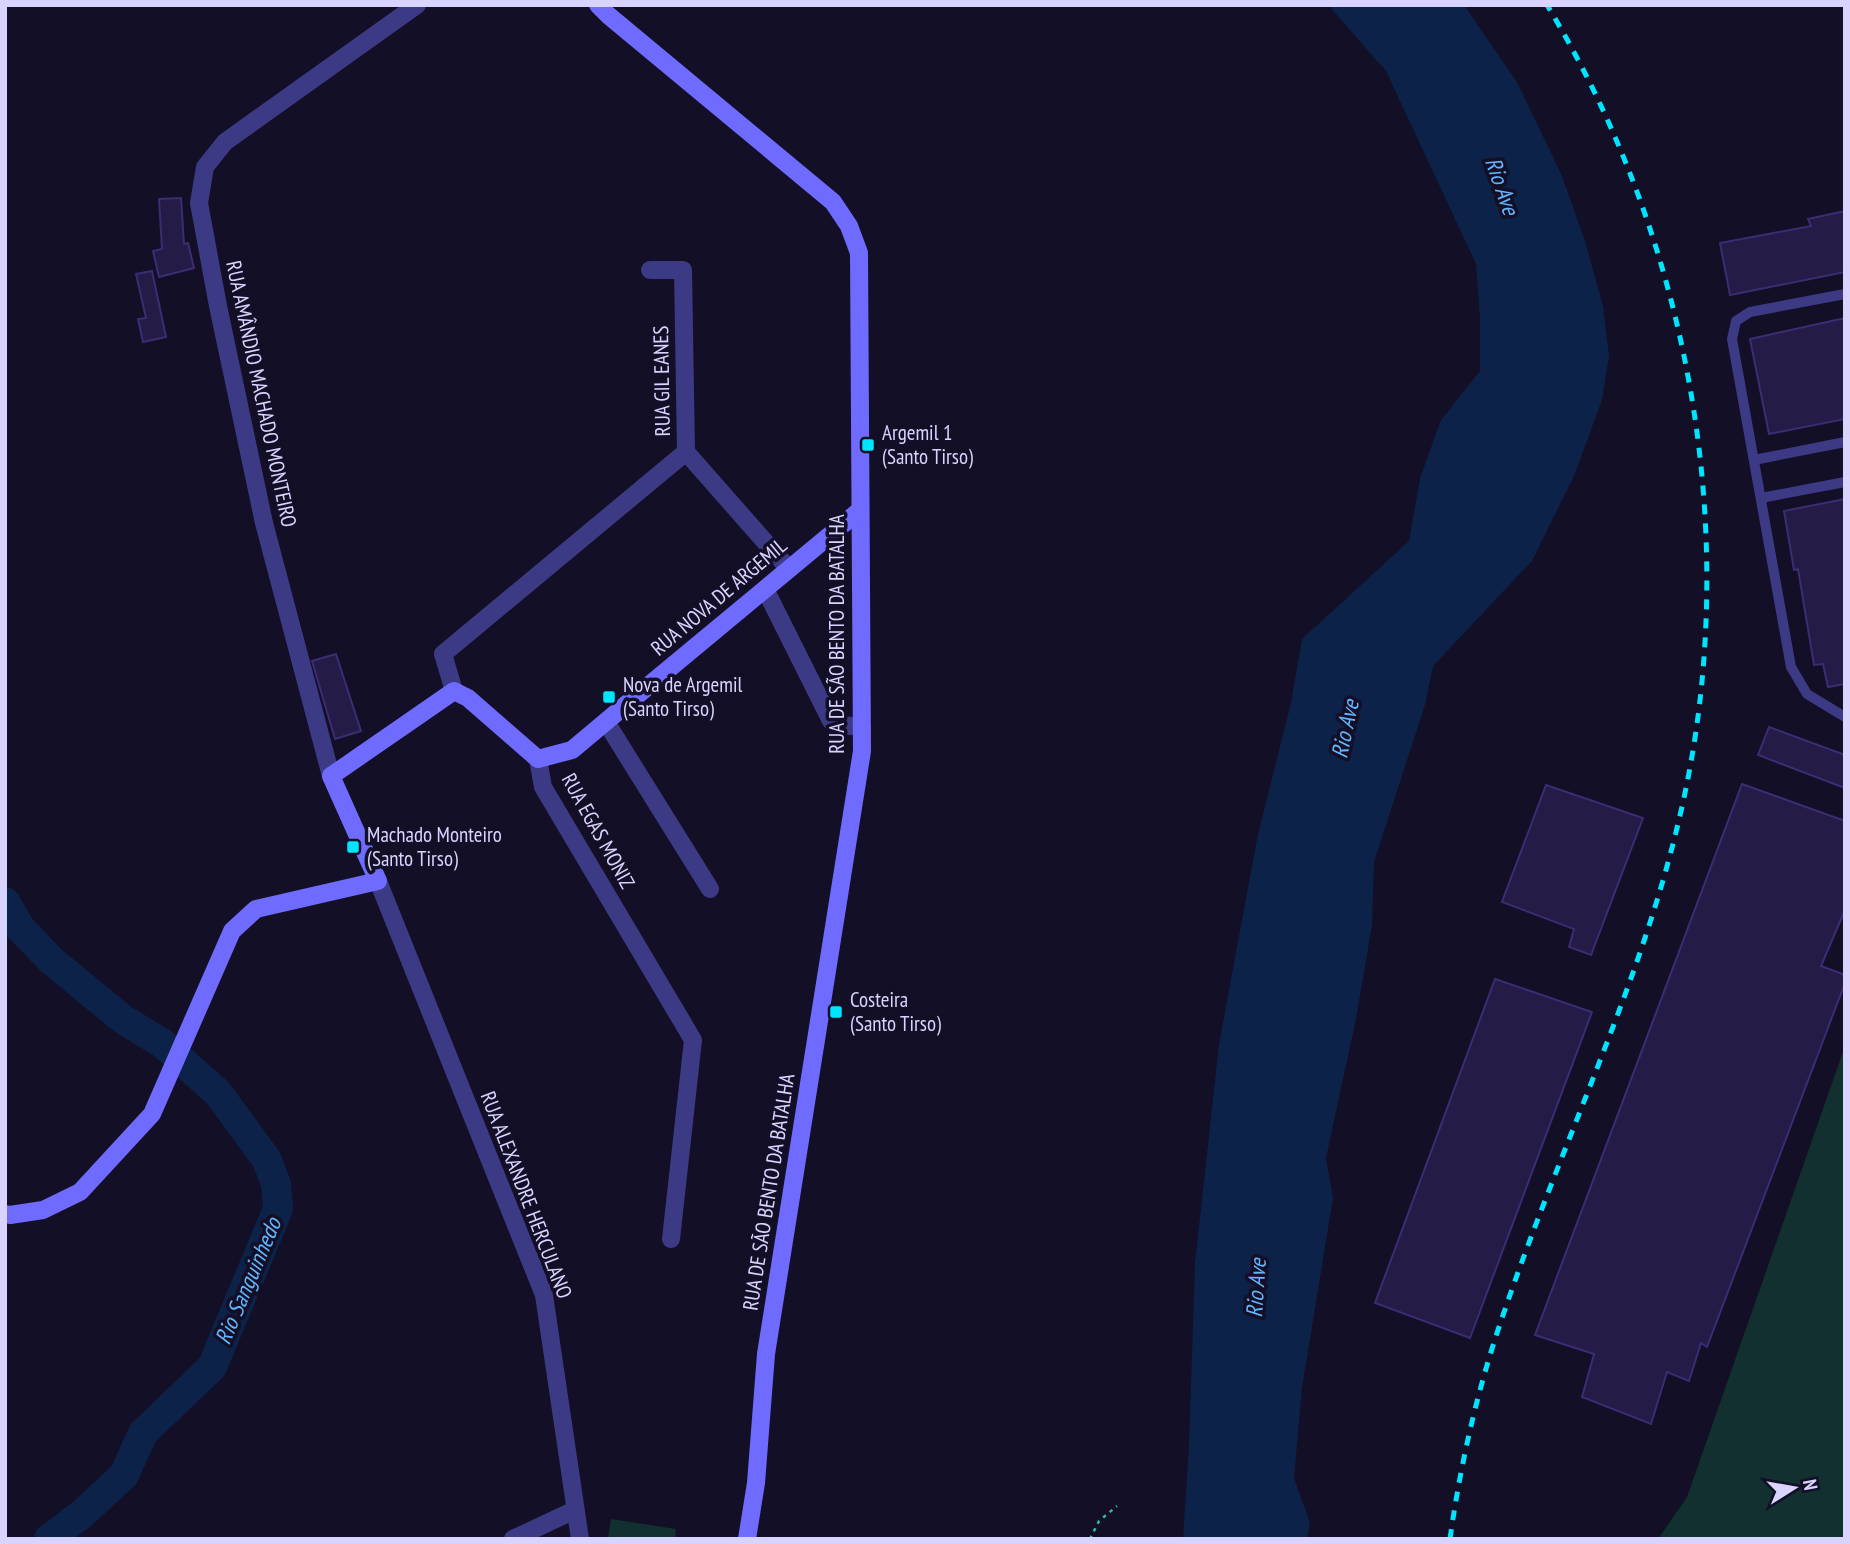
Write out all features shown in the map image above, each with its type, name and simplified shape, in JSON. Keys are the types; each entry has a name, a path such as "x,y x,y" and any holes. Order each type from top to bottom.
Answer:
{"street":[{"name":"RUA AMÂNDIO MACHADO MONTEIRO","path":"378,881 331,776 264,523 199,203 205,167 225,142 417,5"},
{"name":"RUA DE SÃO BENTO DA BATALHA","path":"598,5 833,202 849,226 859,253 862,751 766,1354 756,1483 747,1539"},
{"name":"RUA GIL EANES","path":"650,270 683,270 686,452 789,569"},
{"path":"331,776 454,691 443,654 686,452"},
{"name":"RUA NOVA DE ARGEMIL","path":"538,759 572,750 859,512"},
{"path":"765,589 831,721 862,727"},
{"name":"RUA EGAS MONIZ","path":"454,691 468,698 538,759 543,787 693,1040 671,1239"},
{"path":"606,722 710,889"},
{"path":"5,1214 43,1210 80,1192 152,1114 232,931 256,909 378,881"},
{"name":"RUA ALEXANDRE HERCULANO","path":"378,881 544,1295 580,1539"},
{"path":"513,1539 575,1510"}],"lane":[{"path":"1845,294 1750,312 1736,321 1732,339 1791,667 1807,694 1845,717"},
{"path":"1754,460 1845,442"},
{"path":"1761,498 1845,482"}],"path":[{"path":"1090,1539 1099,1521 1117,1506"}],"green space":[{"path":"1845,1046 1845,1539 1658,1539 1687,1497"},
{"path":"611,1519 676,1529 675,1539 608,1539"}],"water":[{"name":"Rio Ave","path":"1328,5 1464,5 1517,82 1562,176 1585,241 1603,306 1609,356 1602,400 1574,476 1532,561 1433,666 1425,705 1374,862 1372,925 1356,1019 1326,1158 1333,1198 1302,1388 1294,1478 1310,1523 1307,1539 1183,1539 1195,1263 1219,1044 1258,834 1291,703 1302,639 1409,541 1420,478 1441,420 1480,371 1476,264 1386,71"}],"building":[{"path":"181,198 184,244 188,243 194,268 159,277 153,251 162,249 159,199"},
{"path":"1845,211 1845,272 1730,295 1720,243 1811,226 1808,219"},
{"path":"152,271 166,337 143,342 138,319 146,318 136,274"},
{"path":"1845,318 1845,419 1769,434 1750,339"},
{"path":"1845,499 1845,684 1828,687 1823,664 1814,665 1798,569 1794,570 1784,511"},
{"path":"336,654 361,731 335,739 312,661"},
{"path":"1769,727 1845,755 1845,788 1758,755"},
{"path":"1742,784 1845,821 1845,910 1821,966 1845,975 1845,983 1707,1347 1701,1343 1689,1381 1667,1372 1651,1424 1582,1397 1594,1354 1535,1335"},
{"path":"1546,785 1643,818 1591,955 1569,947 1574,929 1502,902"},
{"path":"1495,979 1592,1012 1470,1338 1375,1303"}],"waterway":[{"name":"Rio Sanguinhedo","path":"5,902 21,929 52,961 124,1020 162,1043 218,1093 267,1160 276,1184 278,1209 212,1367 143,1433 124,1475 82,1514 49,1539"}],"railway":[{"path":"1450,1539 1470,1432 1499,1327 1630,981 1670,854 1692,757 1706,631 1706,537 1698,444 1683,352 1660,261 1630,172 1592,87 1547,5"}],"place":[{"name":"Argemil 1 (Santo Tirso)","path":"868,445"},
{"name":"Nova de Argemil (Santo Tirso)","path":"609,697"},
{"name":"Machado Monteiro (Santo Tirso)","path":"353,847"},
{"name":"Costeira (Santo Tirso)","path":"836,1012"}]}
